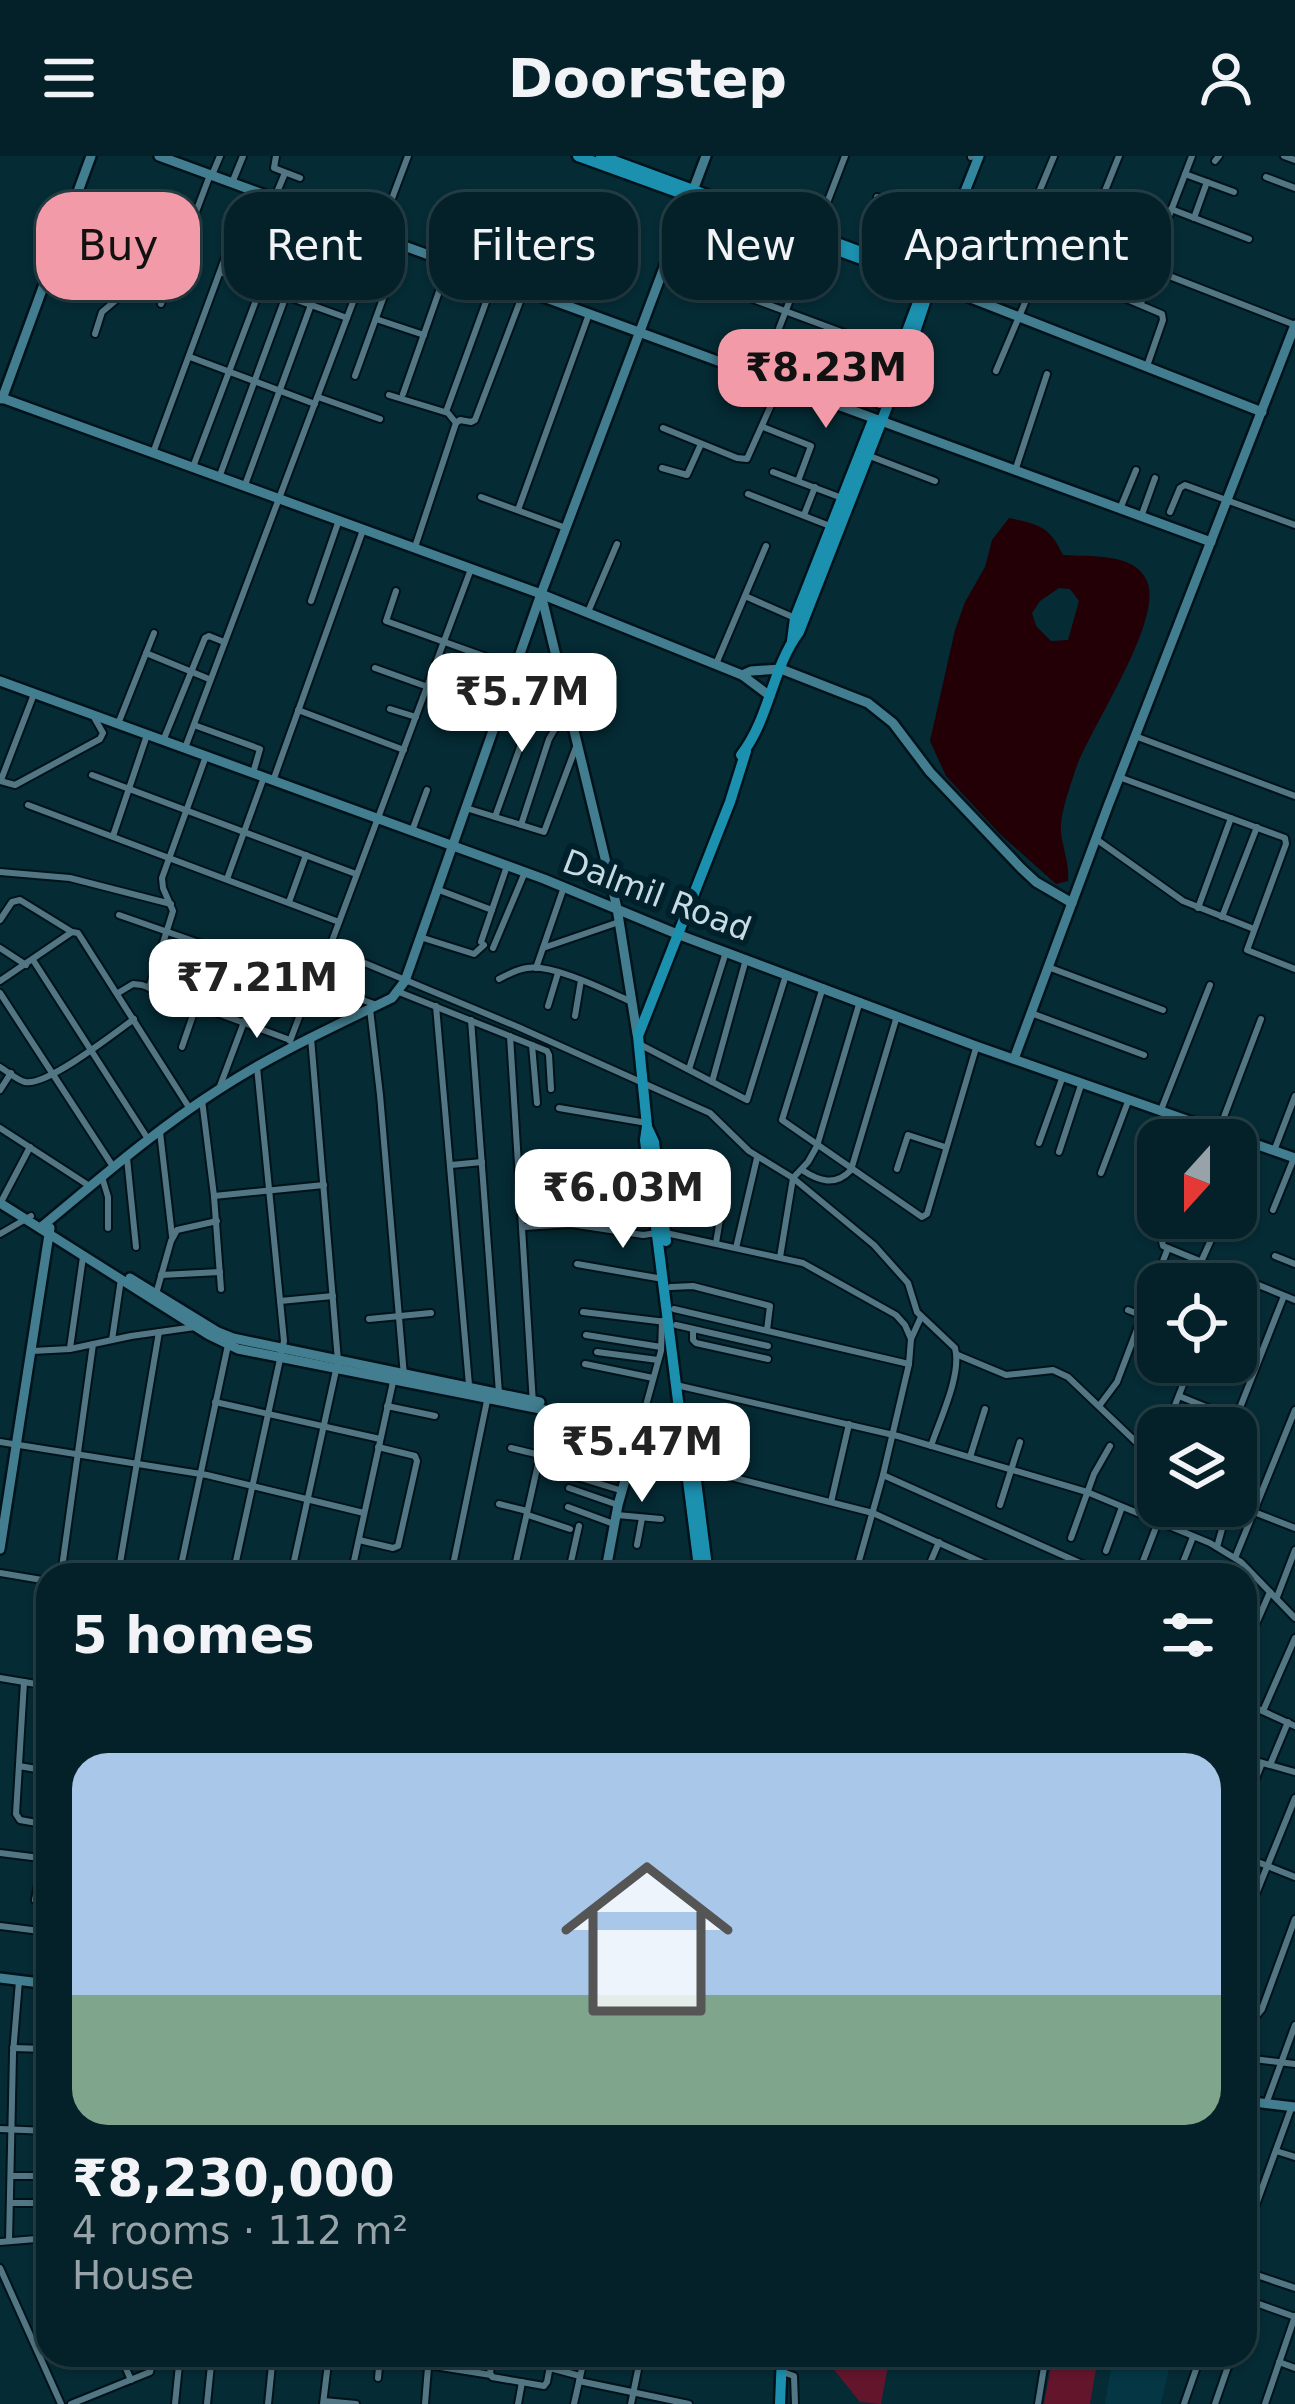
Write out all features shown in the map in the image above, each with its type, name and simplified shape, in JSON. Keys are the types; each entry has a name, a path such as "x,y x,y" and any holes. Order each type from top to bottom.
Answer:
{"highway":[{"path":"578,156 685,192"},
{"path":"601,156 629,161 687,192"},
{"path":"836,528 842,498 922,300"},
{"path":"702,1563 645,1140 638,1040 800,612 867,455 876,421"},
{"path":"686,1434 695,1468 703,1563"},
{"path":"780,2367 780,2404"}],"main road":[{"path":"965,192 974,157"}],"street":[{"path":"91,156 1,401 541,594 742,675 770,696"},
{"path":"159,156 255,192"},
{"path":"200,201 220,156"},
{"path":"232,183 242,156"},
{"path":"276,156 274,168 300,178"},
{"path":"394,192 408,156"},
{"path":"692,192 706,156"},
{"path":"831,192 845,156"},
{"path":"1039,192 1054,156"},
{"path":"1105,192 1119,156"},
{"path":"1171,212 1192,156"},
{"path":"1285,156 1295,160"},
{"path":"277,192 285,173"},
{"path":"1185,174 1234,192"},
{"path":"1266,177 1295,188"},
{"path":"1194,218 1207,182"},
{"path":"153,453 250,190"},
{"path":"1172,209 1249,239"},
{"path":"0,1549 46,1228 202,1100 295,1042 399,992 662,271"},
{"path":"220,272 224,273"},
{"path":"1014,1059 1295,325 1171,277"},
{"path":"95,334 102,312 116,300"},
{"path":"161,304 162,300"},
{"path":"193,467 256,300"},
{"path":"220,477 285,300"},
{"path":"298,300 347,318"},
{"path":"245,486 314,300"},
{"path":"185,748 353,300"},
{"path":"355,376 382,300"},
{"path":"403,394 436,300"},
{"path":"447,409 487,300"},
{"path":"415,548 456,423 475,420 521,300"},
{"path":"549,300 1210,542"},
{"path":"757,300 903,354"},
{"path":"760,378 788,300"},
{"path":"976,300 1262,412"},
{"path":"996,371 1028,300"},
{"path":"1134,300 1163,317 1147,366"},
{"path":"518,510 589,314"},
{"path":"376,318 424,335"},
{"path":"188,356 281,392 380,419"},
{"path":"1015,471 1047,374"},
{"path":"663,428 748,459 780,385"},
{"path":"389,395 448,413 456,423"},
{"path":"763,427 811,446 798,481"},
{"path":"662,468 687,475 701,444"},
{"path":"867,455 935,481"},
{"path":"1120,509 1136,470"},
{"path":"772,472 842,498"},
{"path":"1141,517 1155,478"},
{"path":"1170,512 1186,484 1295,525"},
{"path":"804,515 815,487"},
{"path":"748,494 836,528"},
{"path":"481,497 566,528"},
{"path":"311,601 339,520"},
{"path":"227,879 264,777 298,710 363,529"},
{"path":"588,613 617,544"},
{"path":"716,664 766,546"},
{"path":"295,1042 311,982 339,922 472,568"},
{"path":"396,591 386,621 514,668"},
{"path":"541,594 617,908 638,1040 748,1100 787,974"},
{"path":"745,596 800,612"},
{"path":"118,724 154,633"},
{"path":"163,741 206,637 224,642"},
{"path":"495,818 554,651"},
{"path":"146,653 210,680"},
{"path":"375,668 428,687"},
{"path":"742,675 781,669 850,694 881,712 1006,853 1036,882 1072,904"},
{"name":"Dalmil Road","path":"0,681 680,928 727,951 976,1046 1187,1119"},
{"path":"34,694 0,782 15,784 100,739 103,733 93,716"},
{"path":"521,826 549,739 568,706"},
{"path":"390,709 416,718"},
{"path":"298,710 404,750"},
{"path":"194,725 260,749 264,777"},
{"path":"113,836 147,735"},
{"path":"1135,736 1295,796"},
{"path":"465,808 537,832 545,830 577,743"},
{"path":"149,988 172,919 162,883 206,756"},
{"path":"92,776 356,874"},
{"path":"1119,777 1283,837 1286,841 1248,951 1295,969"},
{"path":"412,831 427,790"},
{"path":"28,805 339,922"},
{"path":"1198,908 1232,818"},
{"path":"1222,916 1257,827"},
{"path":"1096,838 1183,902 1254,928"},
{"path":"289,903 306,855"},
{"path":"486,945 507,866"},
{"path":"0,872 70,878 171,904"},
{"path":"420,937 474,955 486,945 525,872"},
{"path":"536,968 564,887"},
{"path":"436,889 492,910"},
{"path":"0,920 12,902 20,899 80,935 190,1109"},
{"path":"119,914 374,1007"},
{"path":"542,949 619,922"},
{"path":"0,981 72,932"},
{"path":"0,948 30,962 150,1140"},
{"path":"182,1047 216,949"},
{"path":"328,949 686,1100 710,1113 757,1156 794,1178 874,1245 905,1278 921,1317 955,1348 954,1378 931,1446"},
{"path":"689,1069 727,951"},
{"path":"712,1082 746,958"},
{"path":"219,1089 265,966"},
{"path":"499,979 523,968 536,968 581,980 632,1002"},
{"path":"1048,968 1163,1010"},
{"path":"548,1006 558,974"},
{"path":"575,1016 581,980"},
{"path":"118,993 136,984 295,1042"},
{"path":"1161,1110 1210,985"},
{"path":"823,987 782,1120 918,1216 925,1216 976,1046"},
{"path":"399,992 550,1055 550,1089"},
{"path":"0,994 114,1168"},
{"path":"780,1257 794,1178 817,1146 860,1001"},
{"path":"436,1006 470,1387"},
{"path":"354,1563 387,1406 399,1378 374,1007"},
{"path":"1031,1012 1144,1055"},
{"path":"802,1169 832,1181 851,1169 897,1016"},
{"path":"0,1067 31,1083 52,1075 134,1019"},
{"path":"1219,1119 1262,1019"},
{"path":"455,1563 492,1394 471,1020"},
{"path":"510,1036 533,1404"},
{"path":"294,1563 338,1365 311,1037"},
{"path":"532,1045 537,1103"},
{"path":"236,1563 282,1353 257,1067"},
{"path":"0,1090 11,1073"},
{"path":"1039,1143 1063,1076"},
{"path":"1058,1152 1082,1082"},
{"path":"1274,1150 1295,1096"},
{"path":"1101,1173 1130,1099"},
{"path":"202,1100 221,1289"},
{"path":"559,1108 647,1125"},
{"path":"0,1128 91,1187"},
{"path":"160,1132 172,1238"},
{"path":"897,1169 908,1135 946,1147"},
{"name":"Dalmil Road","path":"1257,1145 1295,1158"},
{"path":"30,1147 1,1200 225,1336 282,1353"},
{"path":"736,1248 757,1156"},
{"path":"127,1158 136,1247"},
{"path":"1274,1210 1295,1158"},
{"path":"451,1165 482,1162"},
{"path":"102,1178 108,1197 108,1228"},
{"path":"570,1182 656,1197"},
{"path":"214,1196 324,1185"},
{"path":"716,1243 722,1213"},
{"path":"0,1234 29,1218"},
{"path":"156,1294 172,1238 180,1228 217,1221"},
{"path":"522,1227 571,1225 661,1233 803,1263 896,1315 911,1339"},
{"path":"46,1228 82,1257 228,1345 492,1394"},
{"path":"1163,1239 1163,1246 1202,1262 1212,1239"},
{"path":"1162,1263 1168,1248"},
{"path":"1275,1256 1294,1260"},
{"path":"70,1349 82,1257"},
{"path":"577,1264 770,1306 767,1330"},
{"path":"161,1275 220,1271"},
{"path":"112,1340 121,1280"},
{"path":"1257,1285 1295,1300"},
{"path":"280,1301 333,1296"},
{"path":"1240,1407 1284,1296"},
{"path":"1127,1310 1137,1314"},
{"path":"584,1312 767,1330 909,1364"},
{"path":"369,1319 431,1313"},
{"path":"858,1563 893,1435 911,1339 921,1317"},
{"path":"671,1320 768,1346"},
{"path":"607,1563 636,1426 671,1320"},
{"path":"31,1351 70,1349 195,1327"},
{"path":"693,1329 696,1343 768,1359"},
{"path":"120,1563 159,1332"},
{"path":"1099,1406 1118,1382 1137,1332"},
{"path":"586,1335 661,1347"},
{"path":"63,1563 94,1344"},
{"path":"181,1563 228,1345"},
{"path":"597,1352 658,1360"},
{"path":"958,1355 1006,1375 1059,1372 1137,1443"},
{"path":"585,1364 653,1378"},
{"path":"399,1378 470,1387 636,1426"},
{"path":"1175,1407 1184,1383"},
{"path":"679,1386 893,1435 1087,1492 1137,1513"},
{"path":"1179,1396 1206,1407"},
{"path":"215,1402 324,1427 417,1458 396,1548 358,1540"},
{"path":"533,1404 686,1434"},
{"path":"387,1406 435,1416"},
{"path":"970,1457 985,1409"},
{"path":"516,1563 550,1411"},
{"path":"1257,1505 1295,1411"},
{"path":"831,1502 849,1424"},
{"path":"0,1442 200,1474 364,1513"},
{"path":"1000,1505 1020,1442"},
{"path":"1072,1538 1094,1474 1110,1446"},
{"path":"511,1448 540,1455"},
{"path":"695,1468 873,1513 984,1563"},
{"path":"883,1475 1079,1563"},
{"path":"574,1476 622,1491"},
{"path":"569,1488 616,1514"},
{"path":"499,1504 575,1527 570,1563"},
{"path":"568,1507 661,1520"},
{"path":"1106,1551 1122,1507"},
{"path":"1257,1513 1295,1528"},
{"path":"637,1545 642,1518"},
{"path":"1142,1563 1156,1527"},
{"path":"1170,1527 1241,1563"},
{"path":"1216,1547 1220,1527"},
{"path":"1237,1563 1249,1527"},
{"path":"1183,1563 1193,1537"},
{"path":"930,1563 939,1542"},
{"path":"1257,1626 1295,1550"},
{"path":"0,1574 36,1579"},
{"path":"1285,1575 1295,1579"},
{"path":"1257,1577 1295,1618"},
{"path":"1257,1712 1295,1638"},
{"path":"0,1678 36,1684"},
{"path":"24,1682 17,1818 36,1822"},
{"path":"1257,1782 1292,1724 1259,1709"},
{"path":"1257,1761 1295,1772"},
{"path":"19,1766 36,1769"},
{"path":"1257,1891 1295,1798"},
{"path":"0,1852 36,1857"},
{"path":"1257,1862 1295,1877"},
{"path":"35,1900 36,1896"},
{"path":"1257,2015 1295,1919"},
{"path":"0,1927 36,1931"},
{"path":"0,1978 36,1983"},
{"path":"19,1981 5,2242 36,2239"},
{"path":"1267,2104 1295,2025"},
{"path":"13,2048 36,2049"},
{"path":"1257,2059 1295,2064"},
{"path":"1257,2103 1293,2106 1257,2202"},
{"path":"0,2129 36,2130"},
{"path":"1276,2150 1295,2157"},
{"path":"11,2176 36,2176"},
{"path":"10,2203 36,2203"},
{"path":"0,2267 36,2348"},
{"path":"1257,2274 1295,2288"},
{"path":"1257,2303 1295,2317 1269,2403"},
{"path":"1280,2362 1295,2368"},
{"path":"45,2367 61,2404"},
{"path":"125,2367 130,2380"},
{"path":"70,2404 152,2367"},
{"path":"176,2404 179,2367"},
{"path":"207,2404 211,2367"},
{"path":"268,2404 272,2367"},
{"path":"328,2367 324,2402 356,2404"},
{"path":"378,2378 379,2367"},
{"path":"425,2404 428,2367"},
{"path":"458,2367 546,2385 550,2368 689,2404"},
{"path":"491,2375 492,2367"},
{"path":"574,2404 582,2367"},
{"path":"631,2404 638,2367"},
{"path":"786,2367 794,2376 795,2404"},
{"path":"1037,2404 1044,2367"},
{"path":"1184,2404 1198,2367"},
{"path":"1215,2404 1228,2367"},
{"path":"518,2404 522,2382"},
{"path":"104,2390 109,2404"}],"shaded area":[{"path":"1009,518 1029,523 1048,532 1063,555 1122,561 1147,581 1145,622 1066,798 1061,832 1068,881 1056,884 946,776 930,741 955,630 985,567 992,540","holes":["1059,588 1070,589 1079,601 1068,640 1051,641 1036,626 1032,613"]},
{"path":"832,2367 888,2367 881,2404 860,2402"},
{"path":"1051,2367 1096,2367 1090,2404 1044,2404"},
{"path":"1111,2367 1169,2367 1161,2404 1105,2404"}]}
